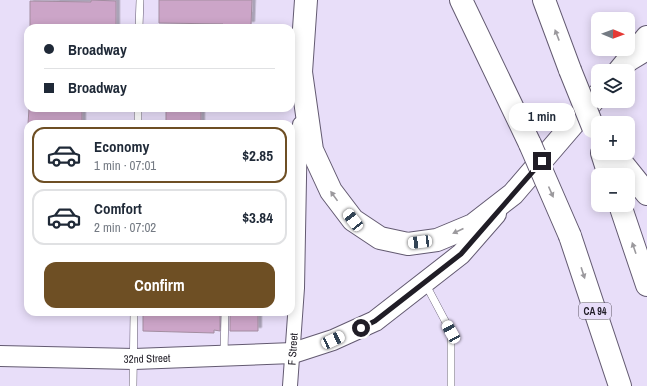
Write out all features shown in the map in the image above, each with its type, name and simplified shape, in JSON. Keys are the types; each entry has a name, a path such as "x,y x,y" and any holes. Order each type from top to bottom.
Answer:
{"main road":[{"path":"306,0 301,72 312,150 331,192 353,220 380,238 408,244 437,240 473,225 513,194 591,103"},
{"path":"461,0 530,144"},
{"name":"CA 94","path":"475,0 530,144 570,236 620,386"},
{"path":"544,0 591,122"},
{"path":"625,64 647,37"},
{"path":"626,64 647,49"},
{"path":"620,160 647,194"},
{"name":"32nd Street","path":"0,356 134,359 294,353 333,340 375,321 461,254 513,194"},
{"path":"622,212 647,285"}],"street":[{"name":"F Street","path":"290,386 294,353 297,288 302,0"}],"lane":[{"path":"139,24 140,0"},
{"path":"424,283 451,332 451,386"},
{"path":"133,386 134,316"},
{"path":"224,356 225,316"}],"building":[{"path":"91,0 116,1 116,24 30,24 30,1 91,2"},
{"path":"159,0 252,0 251,24 159,23"},
{"path":"29,112 82,112 82,120 28,120"},
{"path":"166,112 201,112 201,120 166,120"},
{"path":"143,316 220,316 220,331 214,330 214,333 143,331"},
{"path":"230,316 258,316 258,331 230,331"}],"route":[{"path":"361,328 375,321 461,254 542,161"}]}
